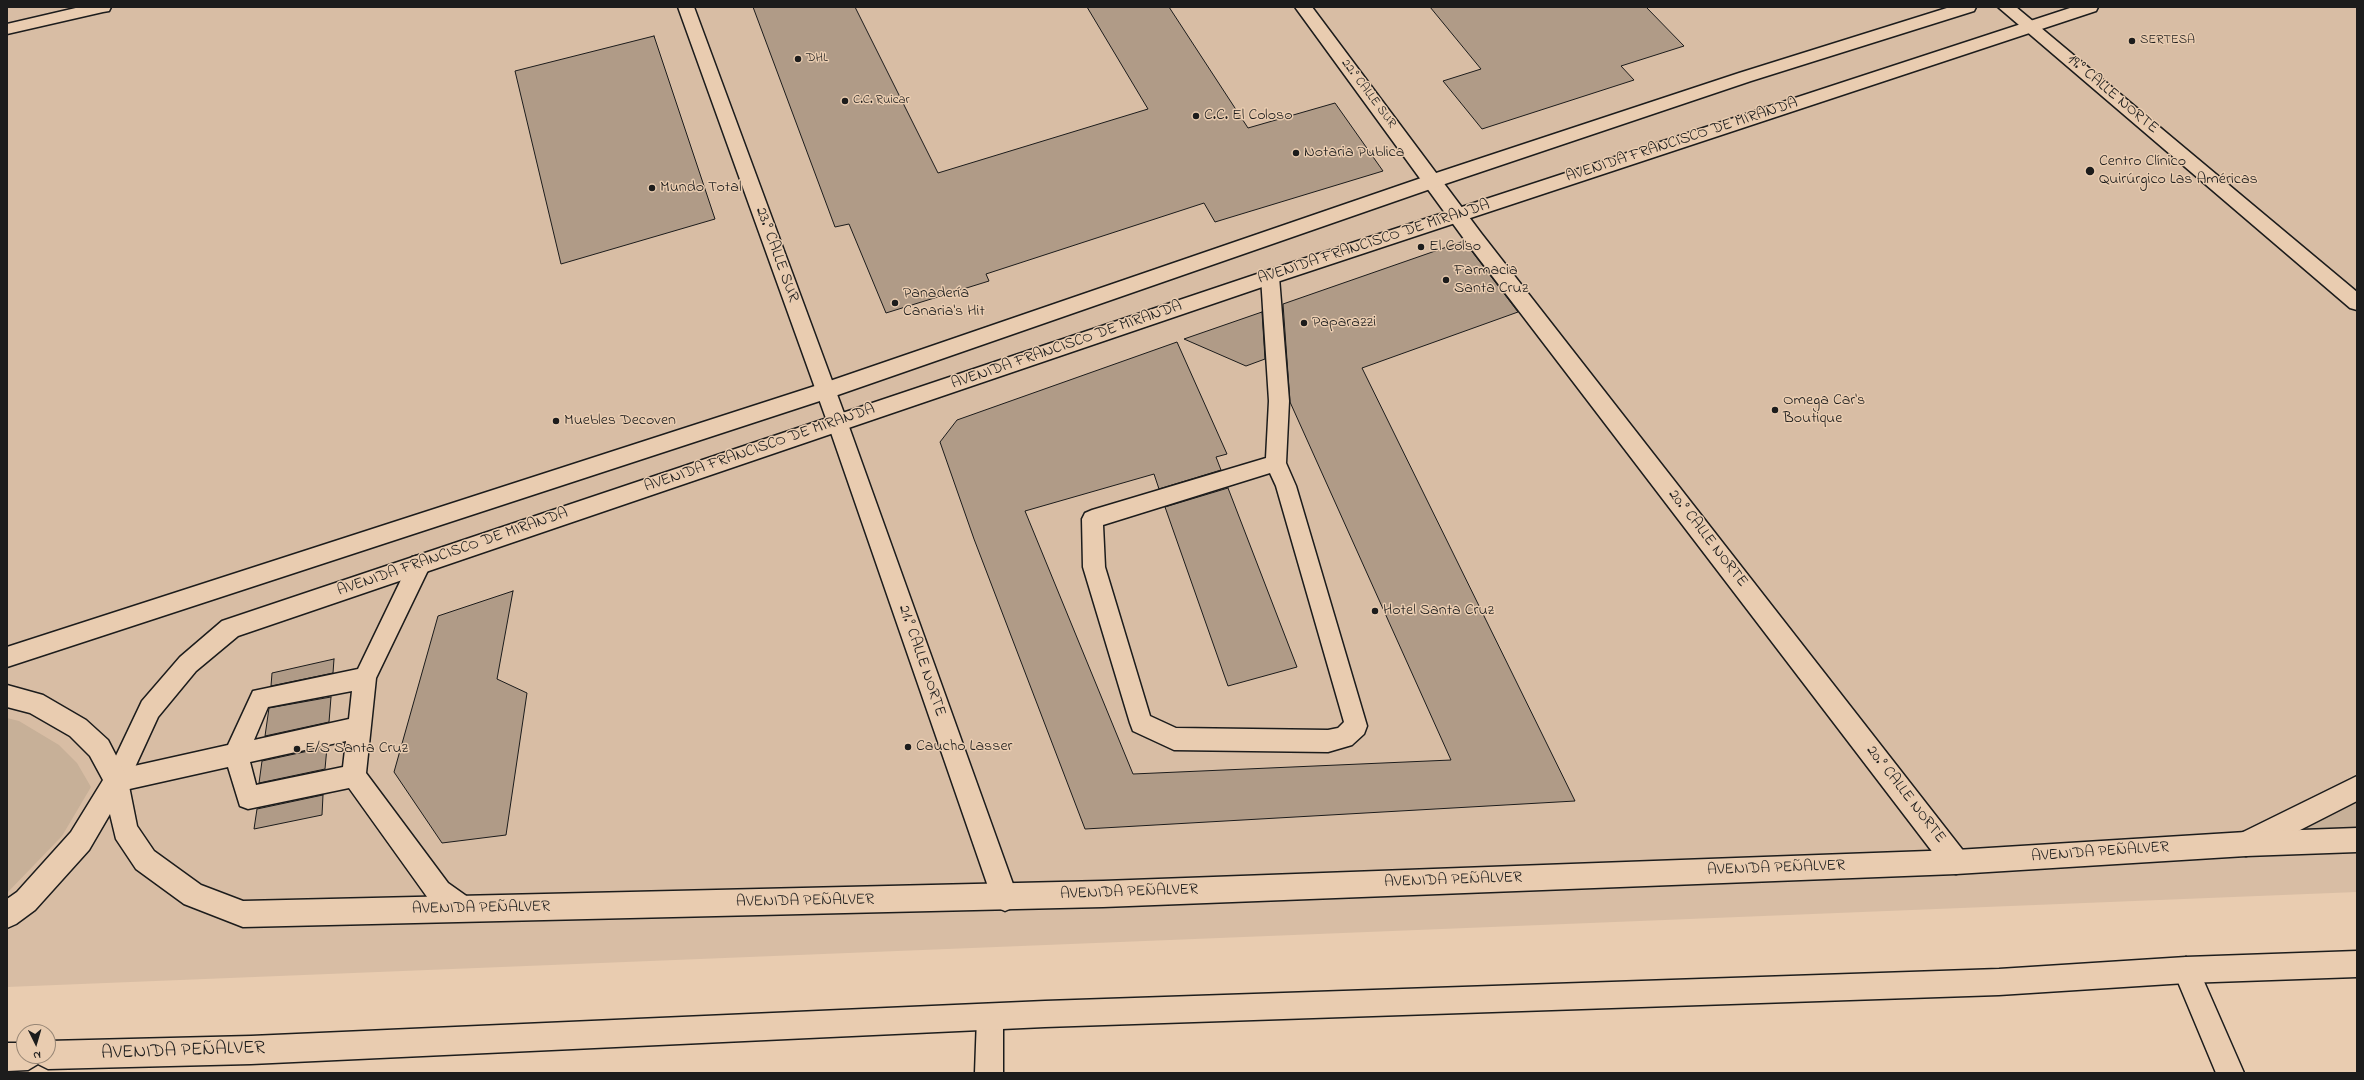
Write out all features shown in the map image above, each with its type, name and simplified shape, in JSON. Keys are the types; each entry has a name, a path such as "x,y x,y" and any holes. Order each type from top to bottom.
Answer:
{"street":[{"path":"7,29 103,7"},
{"name":"23.° CALLE SUR","path":"686,7 838,424"},
{"name":"22.° CALLE SUR","path":"1302,7 1458,215"},
{"name":"AVENIDA FRANCISCO DE MIRANDA","path":"7,657 825,391 1433,181 1745,77 1968,7"},
{"name":"19.° CALLE NORTE","path":"2006,7 2357,303"},
{"name":"AVENIDA FRANCISCO DE MIRANDA","path":"7,916 26,900 80,841 116,781 150,709 188,664 230,628 1270,277 2090,7"},
{"name":"20.° CALLE NORTE","path":"1458,215 1956,862"},
{"name":"21.° CALLE NORTE","path":"838,424 1005,898"},
{"name":"AVENIDA PEÑALVER","path":"7,696 35,702 78,728 99,748 116,781 125,830 145,860 193,896 243,914 1005,898 1956,862 2246,844 2357,840"},
{"path":"2246,844 2357,788"},
{"name":"AVENIDA PEÑALVER","path":"56,1056 251,1050 990,1017 2000,982 2186,970 2357,964"},
{"path":"2186,970 2230,1073"},
{"path":"989,1073 990,1017"}],"lane":[{"path":"1270,277 1279,401 1276,463 1286,486 1356,726 1344,737 1328,742 1174,739 1141,723 1094,567 1092,519 1276,463"},
{"path":"420,564 365,678 354,776 438,892 463,909"},
{"path":"354,776 248,798 236,754 261,698 365,678"},
{"path":"116,781 360,727"}],"shaded area":[{"path":"7,7 2357,7 2357,892 7,987"},
{"path":"7,718 19,721 59,745 77,763 91,787 62,836 7,893"},
{"path":"2357,788 2357,840 2246,844"}],"building":[{"path":"753,7 855,7 938,173 1148,109 1087,7 1169,7 1248,128 1335,103 1383,171 1215,222 1204,203 986,274 989,281 886,313 849,224 835,227"},
{"path":"1430,7 1646,7 1684,46 1621,66 1634,80 1482,129 1443,81 1481,69"},
{"path":"654,36 715,219 561,264 515,71"},
{"path":"1464,241 1518,312 1362,368 1575,801 1085,829 974,539 940,442 957,420 1177,342 1227,454 1216,457 1221,470 1159,489 1154,474 1025,511 1133,774 1451,760 1290,402 1283,304"},
{"path":"1262,312 1265,359 1246,366 1184,339"},
{"path":"1228,488 1297,667 1228,686 1165,507"},
{"path":"513,591 497,679 527,693 506,835 442,843 394,772 438,616"},
{"path":"334,659 333,673 271,686 272,673"},
{"path":"331,697 329,722 265,736 269,708"},
{"path":"327,747 325,769 259,783 262,761"},
{"path":"323,795 322,815 254,829 257,809"}],"place":[{"name":"SERTESA","path":"2132,41"},
{"name":"DHL","path":"798,59"},
{"name":"C.C. Ruicar","path":"845,101"},
{"name":"C.C. El Coloso","path":"1196,116"},
{"name":"Notaria Publica","path":"1296,153"},
{"name":"Centro Clínico Quirúrgico Las Américas","path":"2090,171"},
{"name":"Mundo Total","path":"652,188"},
{"name":"El Colso","path":"1421,247"},
{"name":"Farmacia Santa Cruz","path":"1446,280"},
{"name":"Panadería Canaria's Hit","path":"895,303"},
{"name":"Paparazzi","path":"1304,323"},
{"name":"Omega Car's Boutique","path":"1775,410"},
{"name":"Muebles Decoven","path":"556,421"},
{"name":"Hotel Santa Cruz","path":"1375,611"},
{"name":"Caucho Lasser","path":"908,747"},
{"name":"E/S Santa Cruz","path":"297,749"}]}
